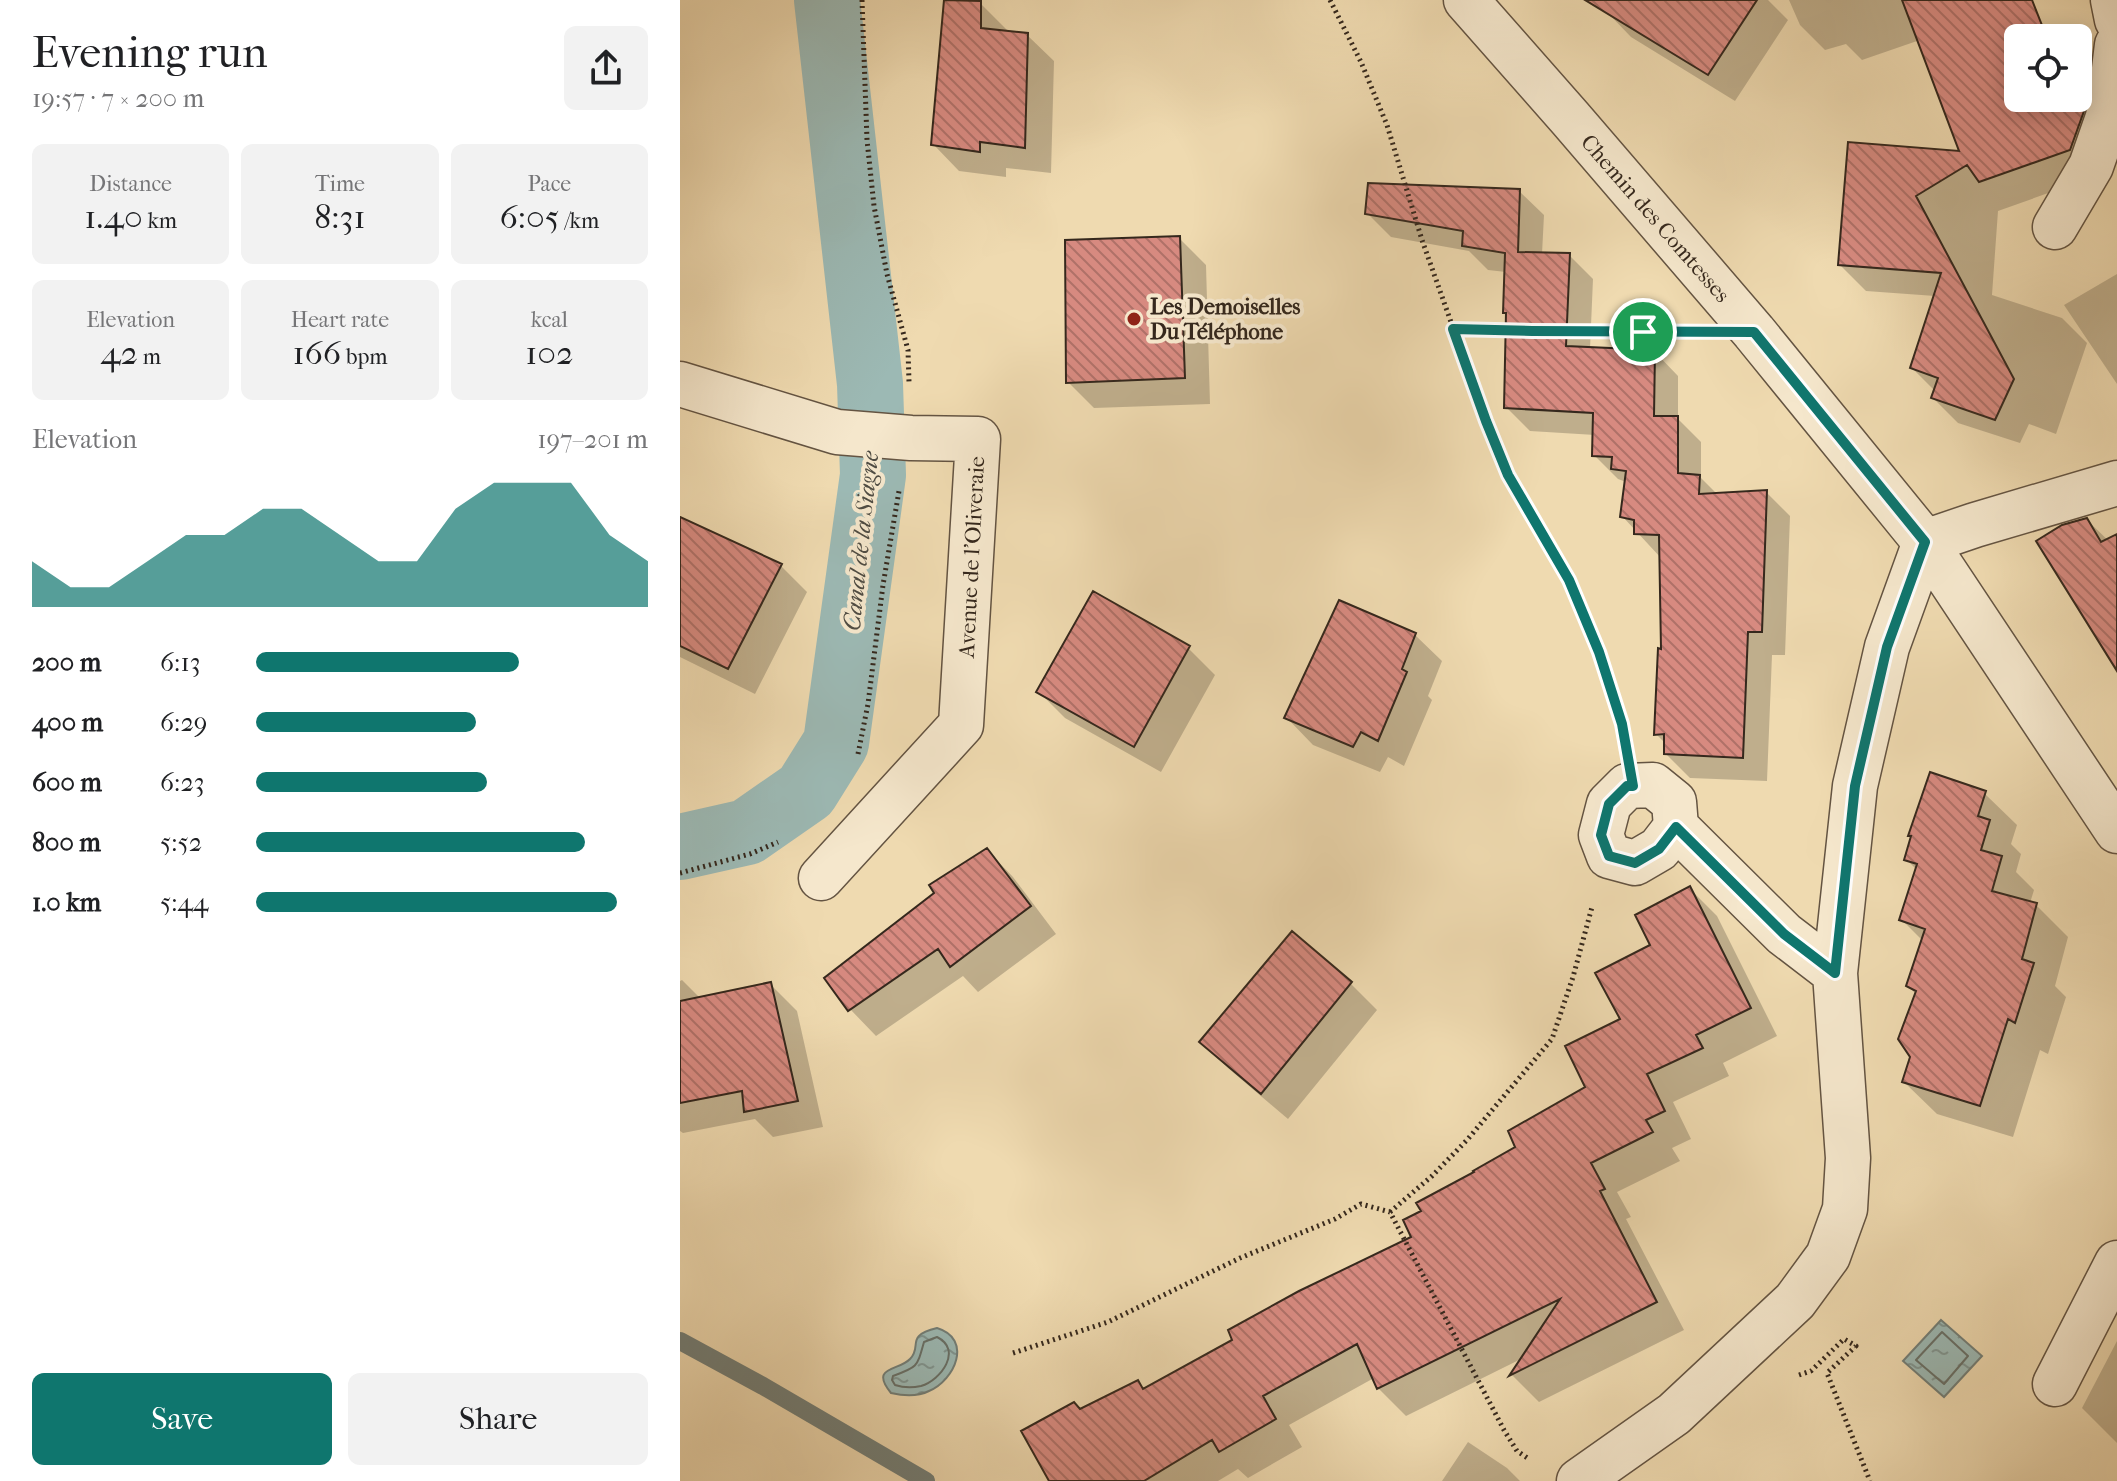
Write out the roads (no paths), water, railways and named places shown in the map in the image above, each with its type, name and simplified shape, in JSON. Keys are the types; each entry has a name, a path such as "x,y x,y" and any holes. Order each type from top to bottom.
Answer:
{"street":[{"name":"Chemin des Comtesses","path":"1466,0 1754,332 1925,542 2117,831"},
{"path":"2113,0 2117,20"},
{"path":"2055,227 2091,166 2108,117 2117,45"},
{"name":"Avenue de l'Oliveraie","path":"680,384 837,432 978,439 961,725 821,878"},
{"path":"1579,1481 1674,1414 1795,1301 1828,1256 1845,1209 1848,1158 1835,973 1855,786 1887,647 1925,542 2117,483"},
{"path":"1676,827 1659,849 1635,863 1609,856 1601,835 1609,804 1627,786 1653,785 1674,802 1676,827 1784,934 1835,973"},
{"path":"2055,1384 2117,1263"}],"water":[{"path":"1941,1320 1982,1356 1944,1397 1903,1361"},
{"path":"937,1328 948,1333 955,1341 957,1350 956,1360 946,1378 938,1386 920,1394 891,1393 885,1384 884,1374 910,1359 921,1334"}],"waterway":[{"name":"Canal de la Siagne","path":"680,847 747,832 806,791 836,743 873,475 870,384 827,0"},
{"path":"680,1341 926,1481"}],"place":[{"name":"Les Demoiselles Du Téléphone","path":"1134,319"}]}
